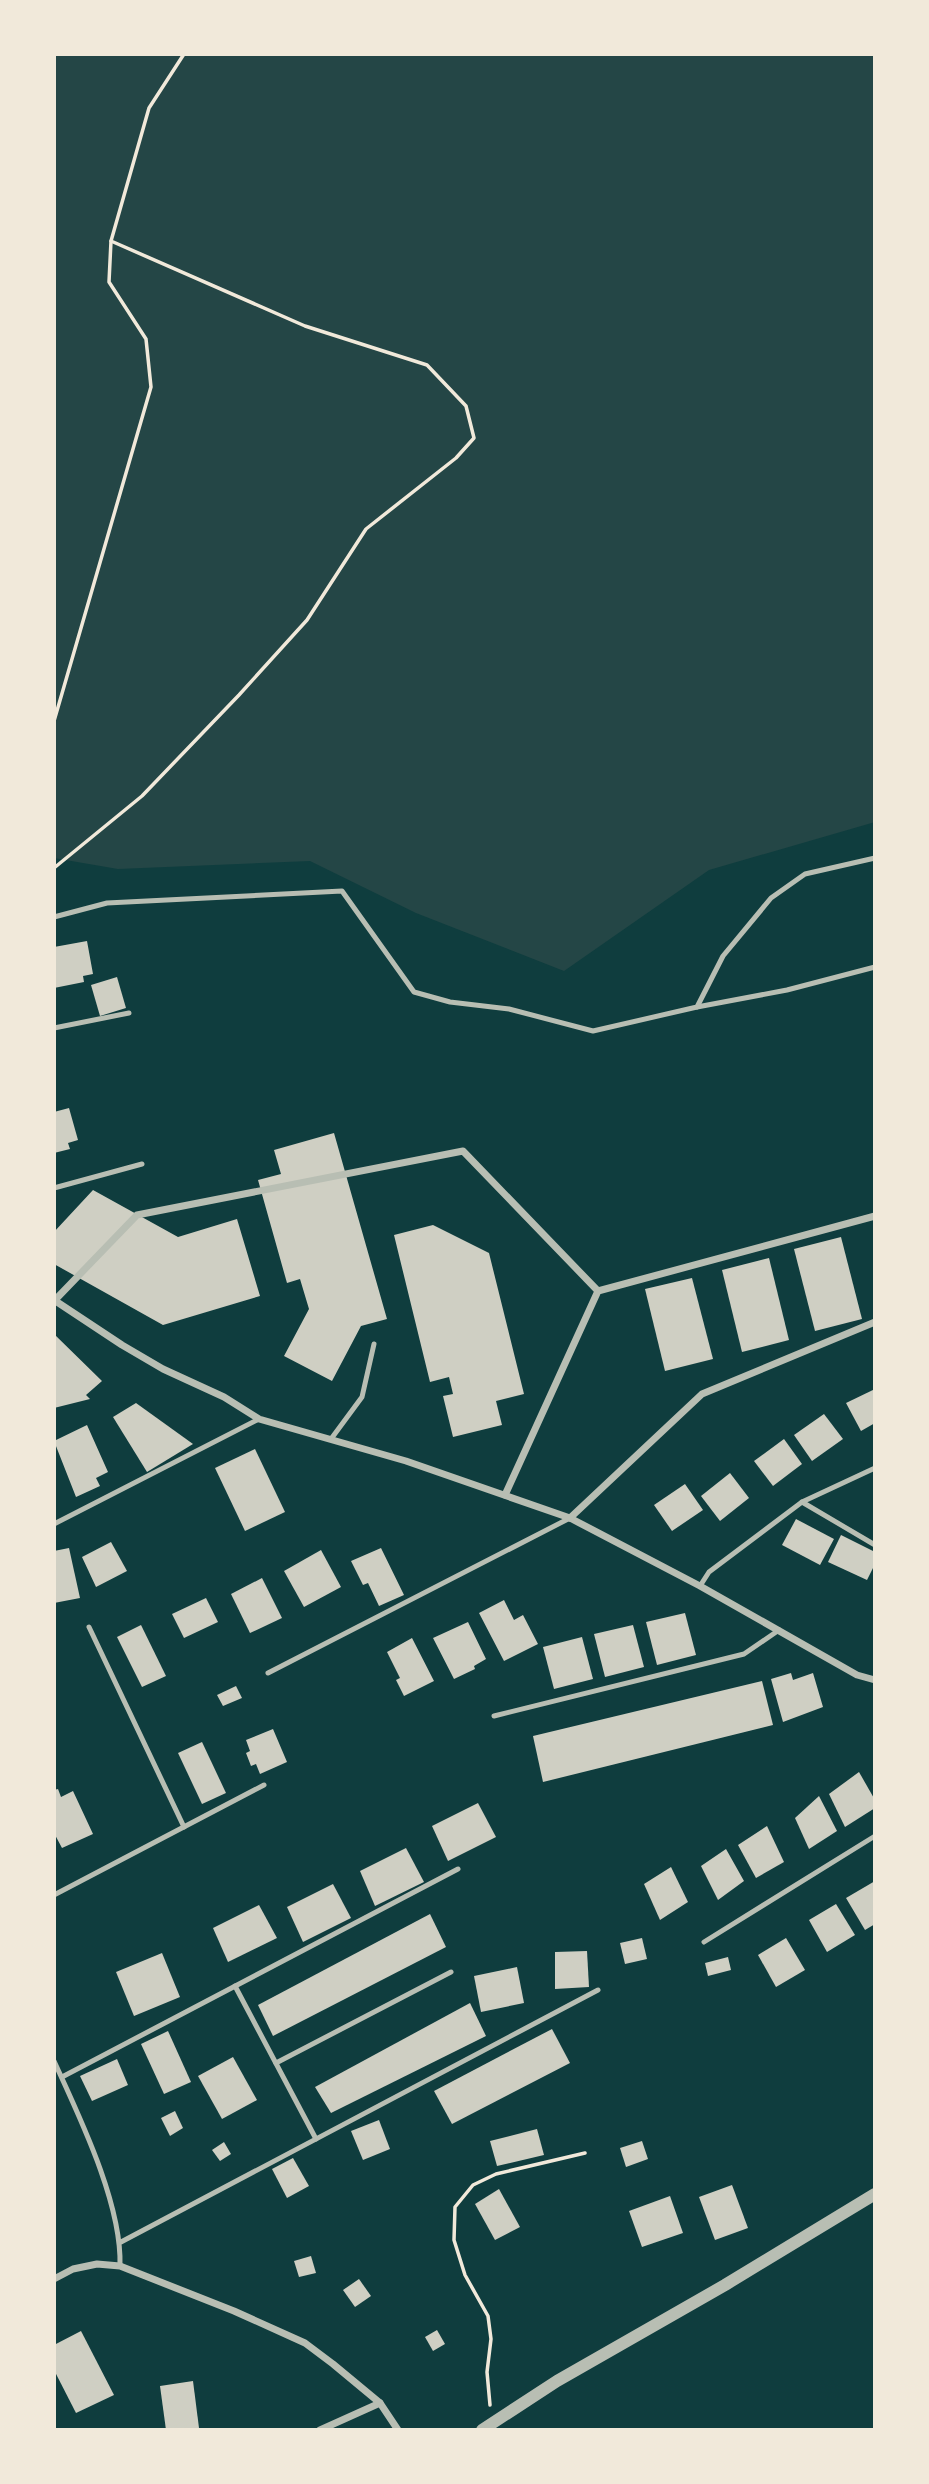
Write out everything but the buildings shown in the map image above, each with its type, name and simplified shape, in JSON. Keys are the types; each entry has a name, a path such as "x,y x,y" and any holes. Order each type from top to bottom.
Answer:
{"street":[{"path":"598,1292 463,1151 137,1215 55,1300 121,1345 163,1369 224,1397 259,1419 405,1461 570,1518 700,1586 857,1675 875,1679"},
{"path":"598,1292 875,1216"},
{"path":"505,1495 598,1292"},
{"path":"570,1518 702,1394 875,1322"},
{"path":"487,2427 557,2381 725,2285 875,2194"},
{"path":"54,2278 73,2269 97,2264 120,2266 234,2311 305,2343 380,2403 398,2430"},
{"path":"320,2430 380,2403"}],"lane":[{"path":"697,1007 723,956 771,898 805,874 875,858"},
{"path":"54,917 107,903 342,891 414,992 450,1002 509,1009 593,1031 787,990 875,967"},
{"path":"54,1028 129,1013"},
{"path":"54,1188 142,1164"},
{"path":"331,1439 362,1397 374,1344"},
{"path":"54,1524 259,1419"},
{"path":"700,1586 709,1572 802,1503 875,1468"},
{"path":"802,1503 875,1545"},
{"path":"268,1673 570,1518"},
{"path":"89,1627 184,1827"},
{"path":"494,1716 744,1654 779,1630"},
{"path":"54,1895 264,1785"},
{"path":"704,1942 875,1836"},
{"path":"62,2077 458,1869"},
{"path":"276,2063 451,1972"},
{"path":"234,1986 316,2138"},
{"path":"121,2242 598,1990"},
{"path":"54,2061 107,2187 121,2242 120,2266"}],"path":[{"path":"54,721 151,387 146,339 109,282 111,241 149,108 184,54"},
{"path":"54,868 142,796 239,695 307,620 366,529 456,458 474,438 466,406 427,365 305,326 111,241"},
{"path":"487,2427 487,2372 491,2339 488,2316 466,2275 454,2240 455,2207 473,2185 496,2174 585,2153"}],"shaded area":[{"path":"54,54 875,54 875,822 709,870 564,971 416,913 310,861 118,869 54,858"}]}
